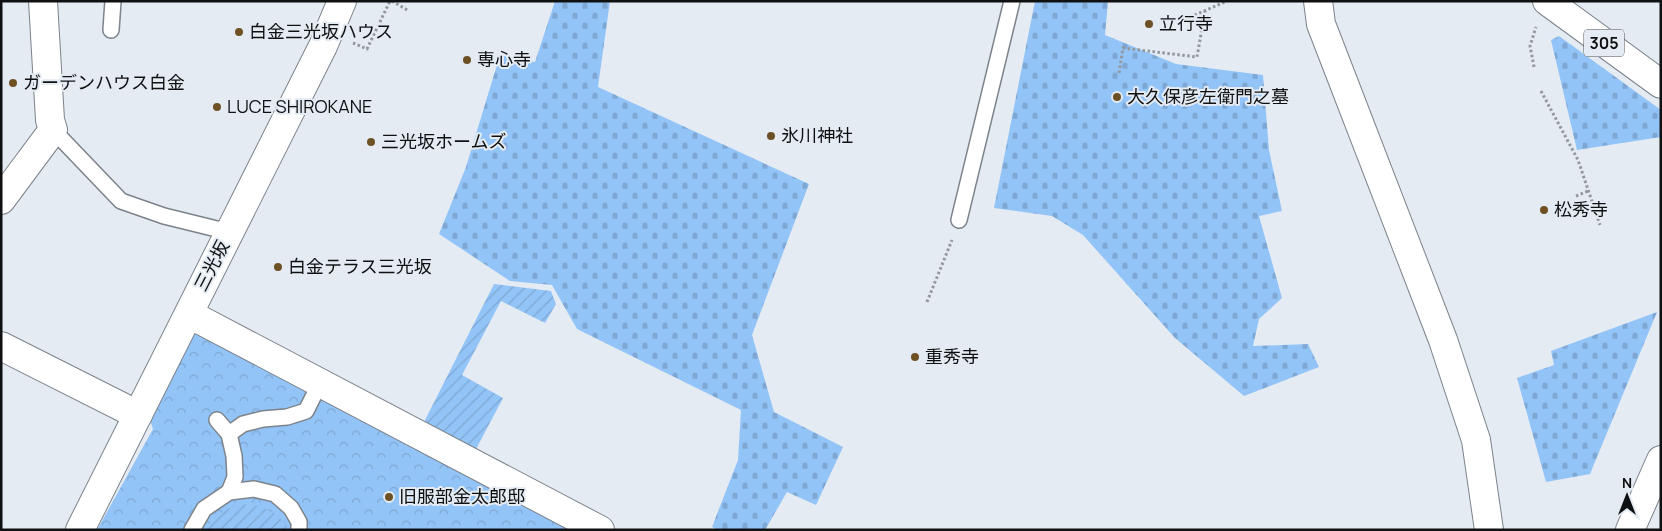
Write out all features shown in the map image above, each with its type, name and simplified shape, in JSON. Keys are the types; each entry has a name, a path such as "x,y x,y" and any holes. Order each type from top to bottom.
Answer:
{"main road":[{"path":"1,200 53,130 50,120 43,1"},
{"name":"三光坂","path":"80,530 323,46 342,1"},
{"path":"1318,1 1322,24 1443,340 1476,440 1489,530"},
{"name":"305","path":"1542,13 1661,84"},
{"path":"189,314 600,530"},
{"path":"1,346 138,415"},
{"path":"1630,530 1661,460"}],"lane":[{"path":"111,30 113,1"},
{"path":"959,220 1012,1"},
{"path":"53,130 121,202 164,216 229,232"},
{"path":"229,434 243,424 263,419 287,417 306,411 320,383"},
{"path":"217,420 229,434 234,456 235,476 229,492"},
{"path":"192,530 204,509 229,492 254,489 275,494 291,508 299,522 299,530"}],"path":[{"path":"346,40 367,49 391,1 410,11"},
{"path":"1190,17 1227,1"},
{"path":"1119,73 1123,48 1197,57 1205,11"},
{"path":"1534,67 1530,46 1542,13"},
{"path":"1541,91 1578,160 1600,225"},
{"path":"1576,196 1588,191"},
{"path":"927,302 952,239"}],"green space":[{"path":"555,1 610,1 598,87 809,184 752,335 774,412 843,447 816,505 787,492 765,530 718,530 712,527 738,460 741,410 577,329 552,285 510,281 439,234 466,167 500,55 535,62"},
{"path":"1035,1 1108,1 1105,35 1176,64 1263,75 1269,150 1282,211 1259,216 1282,298 1259,319 1253,346 1308,344 1319,367 1244,396 1175,338 1083,235 1052,216 994,208"},
{"path":"1559,36 1661,110 1661,137 1577,150 1551,40"},
{"path":"494,284 551,291 556,304 545,323 501,301 462,375 503,398 475,451 423,424"},
{"path":"1657,312 1590,474 1546,482 1517,378 1554,365 1551,351"},
{"path":"197,327 579,530 97,530 153,429 150,420"},
{"path":"251,504 276,514 287,526 286,530 204,530 218,515 235,505"}],"place":[{"name":"立行寺","path":"1149,24"},
{"name":"白金三光坂ハウス","path":"239,32"},
{"name":"専心寺","path":"467,60"},
{"name":"ガーデンハウス白金","path":"13,83"},
{"name":"大久保彦左衛門之墓","path":"1117,97"},
{"name":"LUCE SHIROKANE","path":"217,107"},
{"name":"氷川神社","path":"771,136"},
{"name":"三光坂ホームズ","path":"371,142"},
{"name":"松秀寺","path":"1544,210"},
{"name":"白金テラス三光坂","path":"278,267"},
{"name":"重秀寺","path":"915,357"},
{"name":"旧服部金太郎邸","path":"389,497"}]}
